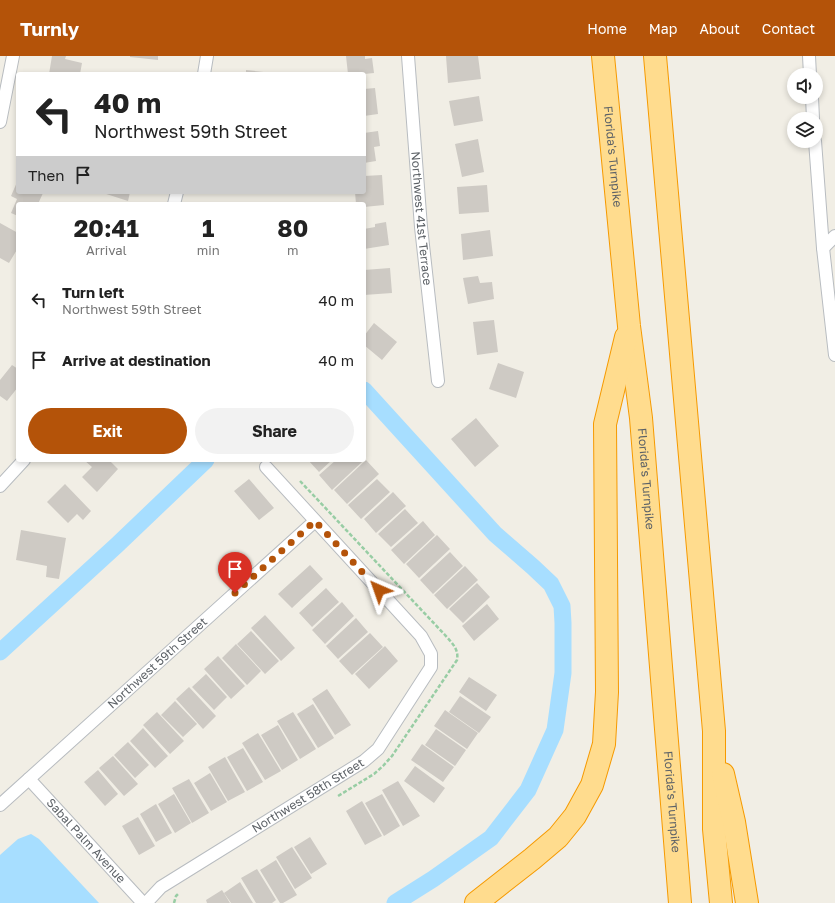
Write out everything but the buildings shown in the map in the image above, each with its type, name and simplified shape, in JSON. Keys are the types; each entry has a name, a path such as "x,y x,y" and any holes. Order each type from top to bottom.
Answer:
{"highway":[{"name":"Florida's Turnpike","path":"603,56 629,326 641,418 680,903"},
{"path":"655,56 714,731 714,828 721,903"},
{"path":"476,903 558,837 575,816 592,785 604,744 607,692 605,424 629,326"},
{"path":"714,731 734,822 746,903"}],"street":[{"path":"0,122 13,56"},
{"path":"204,72 207,56"},
{"name":"Northwest 41st Terrace","path":"408,56 421,227 438,381"},
{"path":"808,56 809,68"},
{"path":"816,148 823,248 835,355"},
{"path":"823,248 835,236"},
{"path":"0,486 22,462"},
{"path":"266,467 315,521"},
{"name":"Northwest 58th Street","path":"146,903 162,886 364,762 378,749 431,667 431,654 421,636 315,521"},
{"name":"Northwest 59th Street","path":"0,805 315,521"},
{"name":"Sabal Palm Avenue","path":"29,779 143,903"}],"path":[{"path":"296,477 445,635 454,646 458,656 457,660 384,766 374,774 334,798"},
{"path":"174,903 176,896 181,891"}],"water":[{"path":"31,834 39,839 99,903 0,903 0,855 18,839"}],"waterway":[{"path":"366,392 495,534 551,584 562,606 563,623 563,673 555,730 528,790 491,838 433,879 395,903"},
{"path":"0,652 117,545 204,462"}],"route":[{"path":"235,593 315,521 379,590"}]}
